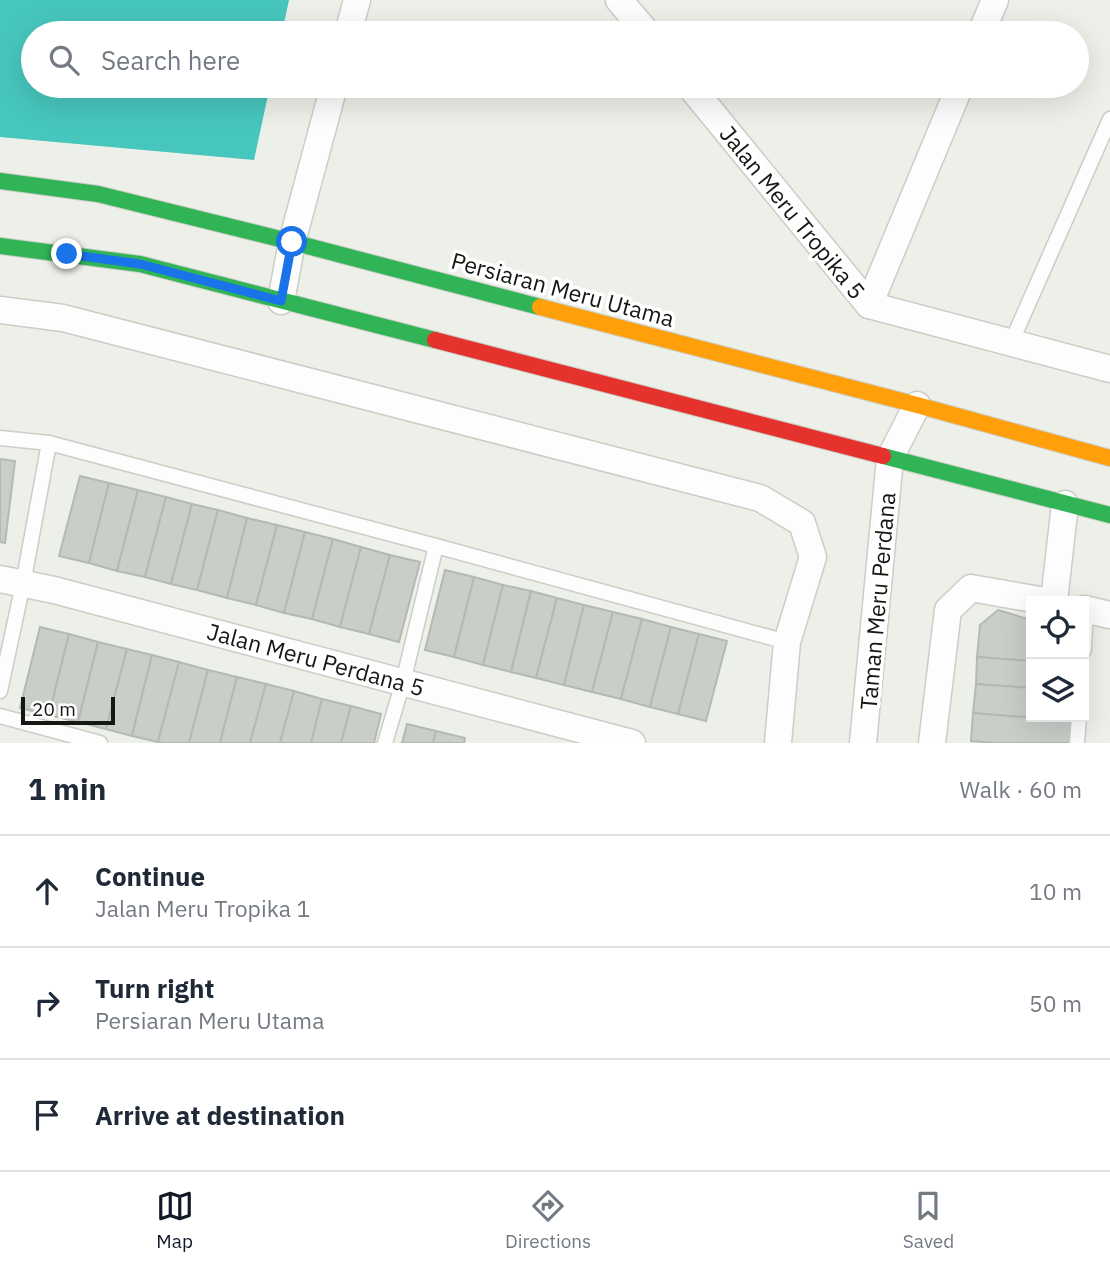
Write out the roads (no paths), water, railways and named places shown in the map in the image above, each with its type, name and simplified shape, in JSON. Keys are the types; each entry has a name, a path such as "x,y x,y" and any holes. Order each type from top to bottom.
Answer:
{"main road":[{"name":"Persiaran Meru Utama","path":"0,181 99,194 292,242 1110,458"},
{"path":"0,246 140,264 1110,515"}],"street":[{"path":"351,21 357,0"},
{"path":"619,0 637,21"},
{"path":"986,21 995,0"},
{"path":"281,301 292,242 331,98"},
{"name":"Jalan Meru Tropika 5","path":"700,98 869,305"},
{"path":"955,98 869,305 1110,369"},
{"path":"0,310 63,318 760,499 802,523 813,557 787,642 778,743"},
{"path":"890,458 917,405"},
{"name":"Taman Meru Perdana","path":"863,743 890,458"},
{"path":"1055,596 1065,504"},
{"name":"Jalan Meru Perdana 5","path":"11,581 632,743"},
{"path":"932,743 948,610 971,588 1026,598"}],"lane":[{"path":"1012,343 1110,119"},
{"path":"0,438 49,443 787,642"},
{"path":"0,691 11,581 49,443"},
{"path":"385,743 403,682 436,546"},
{"path":"1089,628 1093,611"},
{"path":"0,716 100,743"},
{"path":"1077,743 1079,722"}],"water":[{"path":"0,0 289,0 285,21 21,21 21,98 267,98 254,160 0,137"}]}
